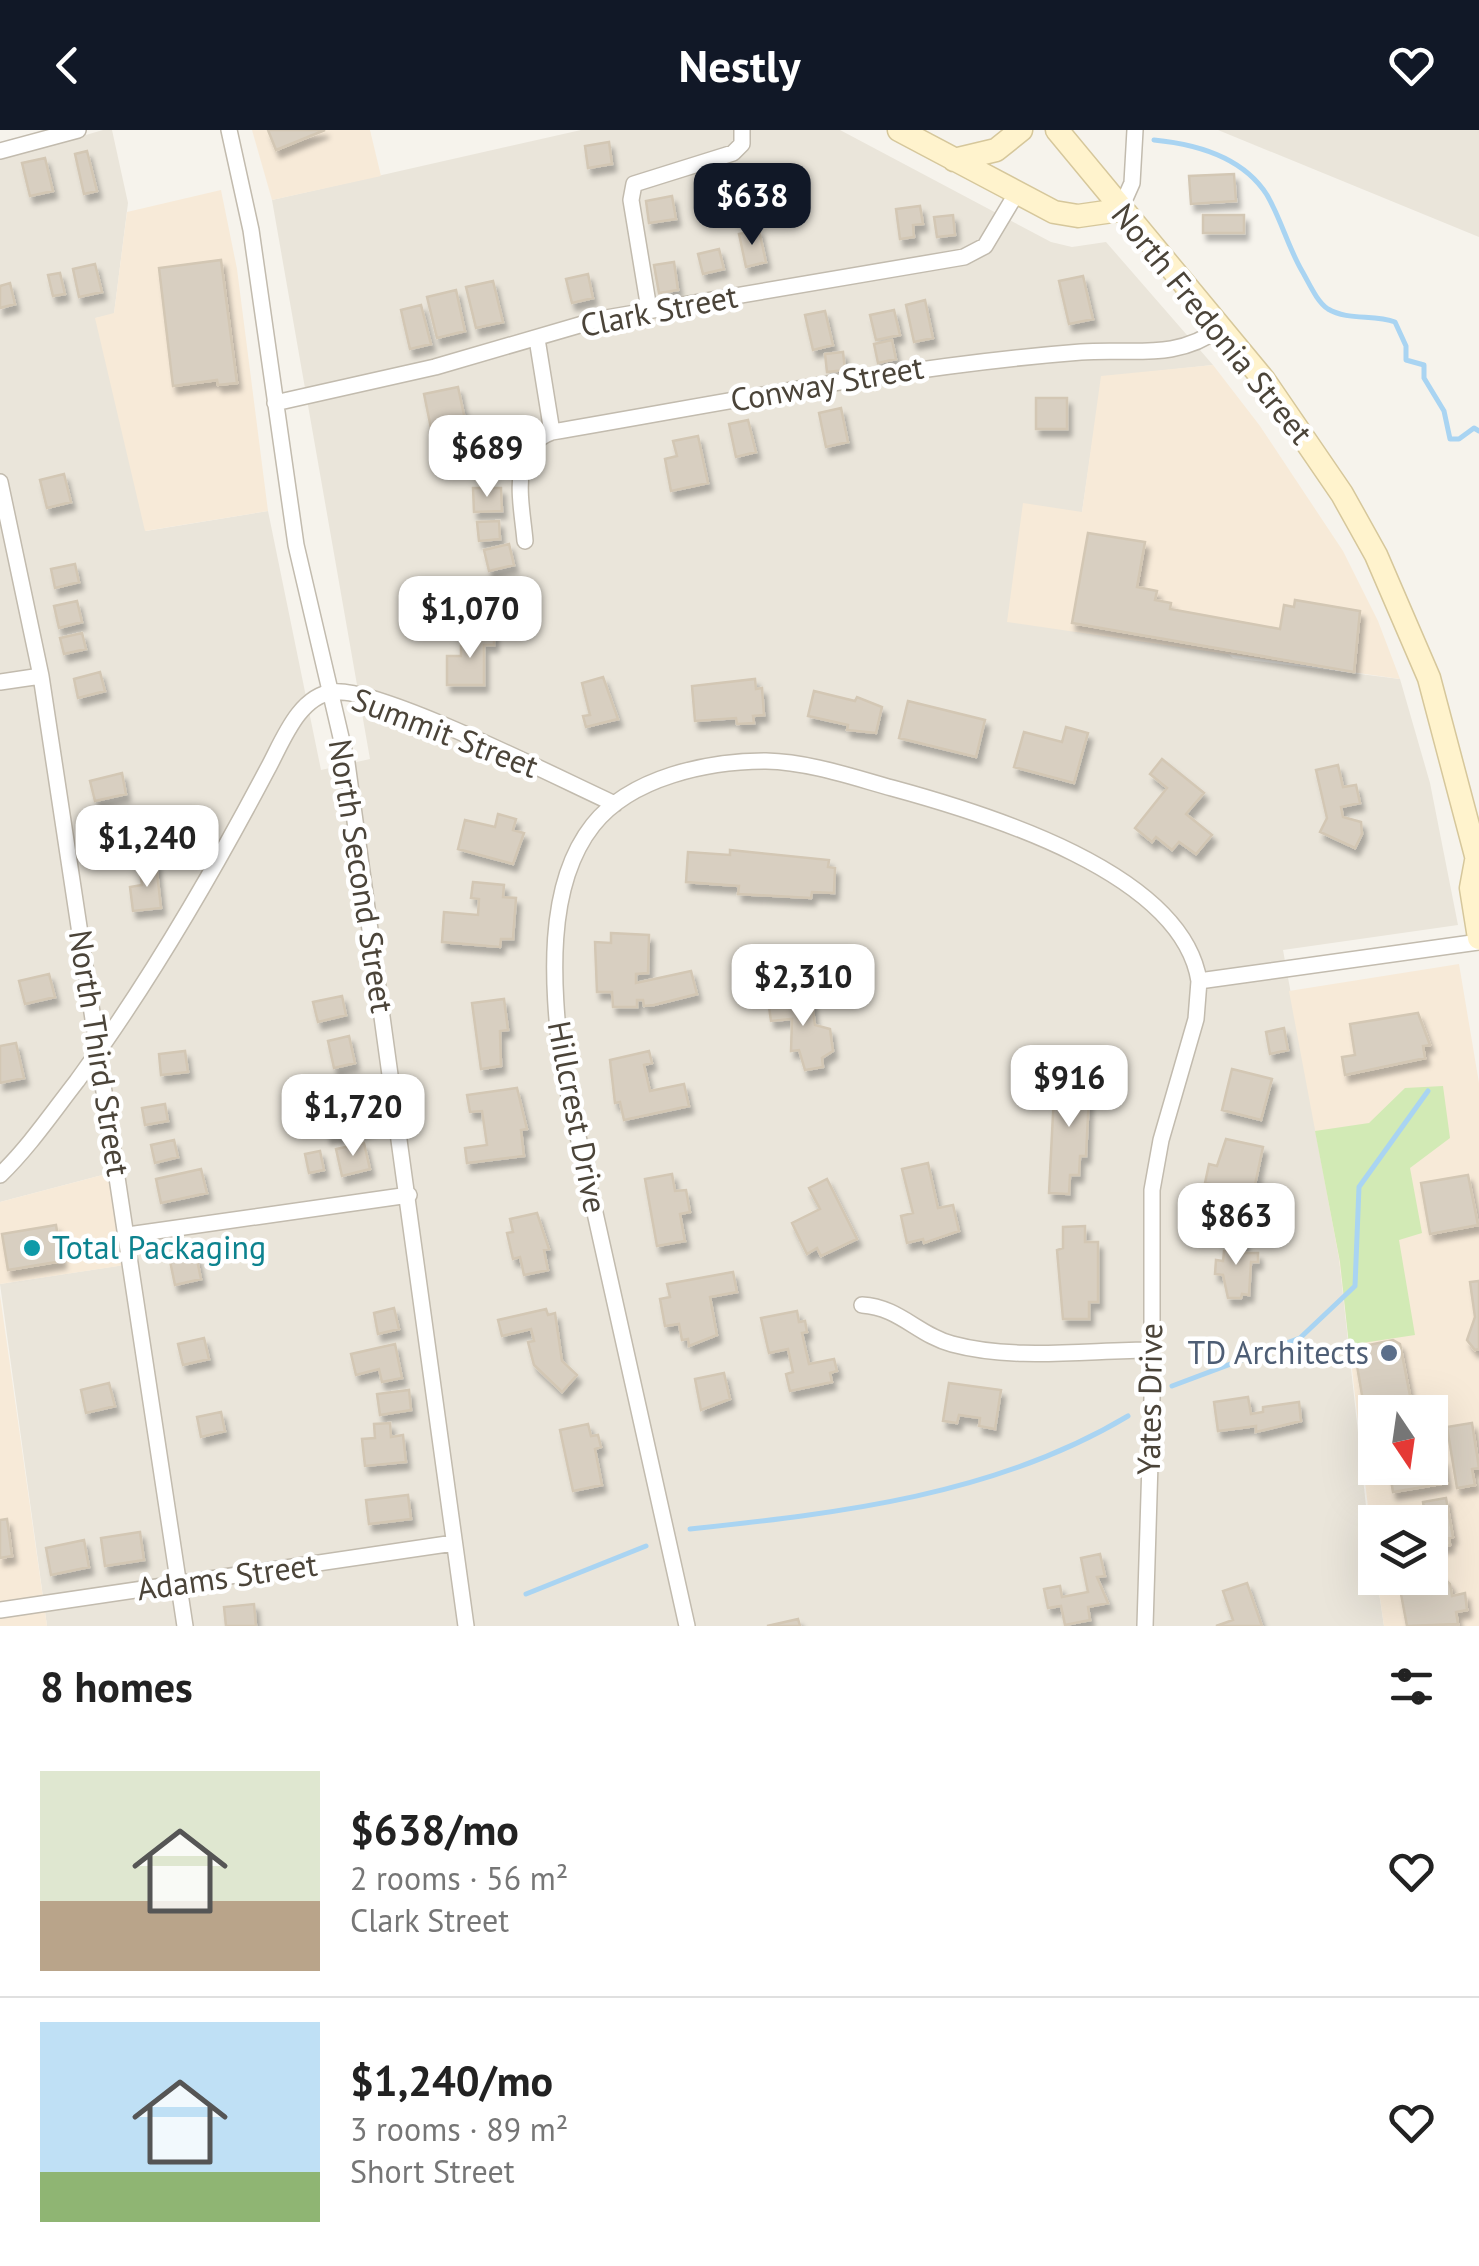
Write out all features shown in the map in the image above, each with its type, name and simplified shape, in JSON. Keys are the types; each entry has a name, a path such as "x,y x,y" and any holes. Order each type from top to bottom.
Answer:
{"street":[{"path":"0,151 78,130"},
{"name":"North Second Street","path":"228,130 250,230 296,546 347,763 466,1626"},
{"path":"649,310 632,200 634,184 733,154 742,144 742,130"},
{"path":"899,130 1016,194 1067,215 1120,210 1132,183 1135,130"},
{"path":"954,160 996,150 1021,130"},
{"name":"North Fredonia Street","path":"1057,130 1306,437 1376,555 1437,702 1478,864 1472,888 1479,940"},
{"name":"Clark Street","path":"275,402 537,339 589,322 964,256 985,246 1016,194"},
{"name":"Conway Street","path":"552,432 957,362 1092,351 1173,351 1199,343 1220,328"},
{"path":"525,541 520,485 524,459 534,442 552,432 537,339"},
{"name":"North Third Street","path":"0,482 40,676 186,1626"},
{"path":"0,682 40,676"},
{"path":"0,1175 30,1143 98,1052 218,864 292,723 309,703 328,692"},
{"name":"Summit Street","path":"328,692 350,692 448,728 615,804"},
{"name":"Hillcrest Drive","path":"687,1626 569,1100 557,1022 556,946 566,886 582,842 615,804 668,777 741,762 770,761 828,770 986,813 1066,848 1142,899 1186,941 1199,981"},
{"path":"1199,981 1479,940"},
{"name":"Yates Drive","path":"1145,1626 1152,1190 1161,1140 1196,1019 1199,981"},
{"path":"128,1235 409,1195"},
{"path":"862,1306 887,1308 936,1339 978,1349 1152,1350"},
{"name":"Adams Street","path":"0,1610 454,1543"}],"shaded area":[{"path":"112,130 128,203 114,314 96,318 146,531 268,511 321,770 370,759 272,200 581,130 840,130 1051,242 1072,247 1106,242 1213,365 1102,377 1082,512 1233,658 1400,679 1430,783 1458,925 1283,950 1339,1258 1358,1433 1358,1485 1364,1485 1366,1505 1358,1505 1358,1595 1379,1595 1384,1626 47,1626 0,1284 124,1265 110,1173 0,1202 0,160"},
{"path":"252,130 370,130 381,176 272,200"},
{"path":"1218,130 1479,130 1479,237"},
{"path":"221,190 237,269 268,511 145,531 95,318 114,313 127,212"},
{"path":"1213,365 1260,426 1343,551 1378,621 1400,679 1007,622 1023,503 1082,512 1101,376"},
{"path":"1459,964 1479,1083 1479,1626 1384,1626 1379,1595 1448,1595 1448,1505 1368,1505 1365,1485 1448,1485 1448,1395 1358,1395 1358,1421 1339,1258 1289,991"},
{"path":"110,1173 125,1265 0,1284 0,1202"},
{"path":"0,1295 47,1626 0,1626"}],"green space":[{"path":"1443,1086 1450,1138 1410,1168 1422,1233 1399,1240 1415,1335 1349,1345 1340,1262 1315,1131 1369,1123 1405,1088"}],"building":[{"path":"268,130 325,130 276,150"},
{"path":"609,142 612,164 588,168 585,146"},
{"path":"87,151 97,191 84,194 75,154"},
{"path":"45,158 53,191 30,196 22,163"},
{"path":"1234,174 1236,201 1191,204 1189,176"},
{"path":"780,175 782,195 761,198 759,178"},
{"path":"746,178 753,210 732,214 725,183"},
{"path":"716,182 722,210 703,214 697,187"},
{"path":"672,196 676,219 649,223 646,201"},
{"path":"920,206 923,224 913,225 914,237 900,239 896,209"},
{"path":"953,215 955,235 937,237 934,217"},
{"path":"1203,215 1244,215 1244,233 1203,233"},
{"path":"759,230 766,262 746,267 739,234"},
{"path":"719,249 724,269 703,274 698,254"},
{"path":"221,260 237,383 218,385 217,380 173,386 159,268"},
{"path":"674,262 678,290 659,293 654,265"},
{"path":"95,264 102,292 79,297 73,269"},
{"path":"60,273 65,294 53,296 48,275"},
{"path":"588,274 593,298 572,303 566,279"},
{"path":"1083,276 1093,319 1069,324 1059,281"},
{"path":"493,281 503,322 476,328 466,287"},
{"path":"10,283 15,304 0,308 0,286"},
{"path":"456,290 465,331 437,338 427,297"},
{"path":"925,300 933,338 914,342 906,305"},
{"path":"421,305 431,344 410,349 401,310"},
{"path":"894,310 900,335 876,340 870,315"},
{"path":"825,311 833,345 813,350 805,315"},
{"path":"892,340 896,359 878,363 874,344"},
{"path":"843,352 845,370 827,372 825,354"},
{"path":"458,387 469,438 447,443 444,430 432,433 424,394"},
{"path":"1036,398 1067,398 1067,429 1036,429"},
{"path":"841,408 848,442 826,447 819,413"},
{"path":"748,420 756,452 736,457 729,424"},
{"path":"698,436 708,483 671,491 665,459 677,456 673,441"},
{"path":"64,474 71,502 47,508 40,480"},
{"path":"473,488 501,488 502,511 474,512"},
{"path":"499,521 500,539 479,541 477,522"},
{"path":"1088,533 1145,542 1137,587 1157,591 1155,600 1171,603 1170,609 1280,629 1284,605 1294,607 1295,600 1360,611 1354,672 1072,623"},
{"path":"509,544 514,565 489,571 484,550"},
{"path":"75,564 79,582 55,588 51,569"},
{"path":"77,601 82,622 59,628 54,606"},
{"path":"475,629 494,629 494,645 484,645 484,685 447,685 447,656 461,656 461,646 475,646"},
{"path":"82,633 86,649 64,654 60,638"},
{"path":"100,672 105,691 78,698 74,679"},
{"path":"603,677 618,719 586,727 583,716 590,715 582,683"},
{"path":"755,679 756,689 762,688 764,715 753,716 754,723 737,724 736,718 695,721 692,686"},
{"path":"814,691 855,701 857,697 882,707 876,733 847,730 848,725 808,716"},
{"path":"908,701 985,720 976,757 899,738"},
{"path":"1066,727 1088,733 1074,783 1014,767 1024,732 1062,742"},
{"path":"1162,759 1204,793 1186,814 1212,835 1196,854 1179,842 1172,850 1156,837 1152,842 1135,828 1167,788 1150,774"},
{"path":"1338,765 1343,787 1356,785 1360,803 1341,807 1343,817 1361,822 1362,834 1355,848 1320,832 1327,818 1316,770"},
{"path":"122,773 126,794 95,801 90,781"},
{"path":"498,814 516,819 513,830 524,833 513,864 458,849 465,820 495,827"},
{"path":"730,850 829,860 828,867 835,868 834,893 812,892 811,898 738,894 739,886 686,882 688,852 730,855"},
{"path":"156,863 161,908 133,911 130,887 142,885 139,865"},
{"path":"473,882 504,885 503,897 516,898 513,939 501,939 500,947 442,942 444,912 478,915 479,899 471,898"},
{"path":"611,933 649,935 648,973 636,974 636,983 691,971 697,994 654,1005 644,1006 643,1000 637,1000 637,1007 613,1007 612,992 597,992 595,942 611,943"},
{"path":"49,974 55,997 25,1004 19,981"},
{"path":"811,995 815,1025 830,1029 833,1051 822,1058 823,1067 805,1070 799,1050 791,1051 792,1019 771,1021 768,1000"},
{"path":"342,996 346,1015 318,1022 313,1002"},
{"path":"504,999 508,1030 500,1031 501,1066 481,1069 472,1003"},
{"path":"1418,1013 1430,1045 1423,1046 1425,1058 1345,1075 1342,1057 1355,1055 1350,1024"},
{"path":"1284,1028 1288,1050 1270,1054 1266,1032"},
{"path":"349,1036 355,1063 334,1068 328,1041"},
{"path":"16,1043 24,1078 0,1083 0,1046"},
{"path":"185,1051 188,1072 161,1075 159,1054"},
{"path":"649,1051 652,1063 644,1065 650,1091 684,1084 689,1106 624,1120 620,1102 615,1103 610,1060"},
{"path":"1232,1069 1272,1079 1261,1120 1222,1110"},
{"path":"1055,1074 1090,1076 1086,1156 1080,1156 1079,1175 1070,1175 1069,1194 1049,1193"},
{"path":"517,1088 527,1129 521,1130 524,1156 467,1163 465,1148 487,1145 482,1111 470,1112 467,1095"},
{"path":"165,1104 168,1121 145,1125 142,1108"},
{"path":"367,1106 371,1129 327,1137 324,1113"},
{"path":"1226,1139 1263,1147 1251,1204 1222,1198 1225,1187 1205,1183 1209,1164 1217,1166"},
{"path":"174,1140 178,1157 155,1163 151,1145"},
{"path":"364,1143 370,1169 342,1176 336,1149"},
{"path":"320,1151 324,1170 309,1173 305,1154"},
{"path":"928,1163 938,1208 953,1205 959,1231 924,1243 923,1239 907,1243 901,1216 913,1213 902,1169"},
{"path":"201,1169 207,1193 161,1203 156,1179"},
{"path":"672,1174 675,1191 686,1190 690,1212 680,1214 685,1241 657,1246 645,1179"},
{"path":"1468,1175 1478,1225 1430,1234 1421,1183"},
{"path":"827,1179 857,1239 821,1256 817,1248 807,1254 792,1223 820,1209 809,1188"},
{"path":"537,1213 549,1249 544,1250 548,1270 524,1275 520,1257 513,1259 507,1233 513,1232 510,1219"},
{"name":"Total Packaging","path":"56,1225 62,1261 8,1270 2,1234"},
{"path":"1085,1226 1085,1242 1098,1242 1098,1302 1089,1302 1089,1319 1063,1319 1057,1250 1063,1248 1063,1227"},
{"path":"1230,1235 1244,1236 1243,1253 1258,1253 1258,1262 1251,1262 1249,1295 1242,1294 1241,1298 1228,1298 1223,1275 1215,1274 1216,1260 1223,1261"},
{"path":"196,1255 201,1279 175,1285 170,1261"},
{"path":"733,1272 737,1292 710,1297 717,1335 689,1346 688,1339 682,1340 679,1324 665,1326 660,1299 670,1297 667,1284"},
{"path":"1479,1281 1479,1349 1475,1350 1467,1340 1475,1317 1470,1282"},
{"path":"394,1308 399,1329 378,1334 374,1313"},
{"path":"546,1309 548,1315 555,1313 562,1361 577,1375 562,1392 534,1365 528,1342 534,1341 531,1329 502,1336 498,1320"},
{"path":"797,1311 799,1322 805,1321 807,1332 802,1333 809,1364 834,1359 837,1371 830,1373 832,1382 790,1391 786,1374 793,1372 788,1349 769,1353 761,1318"},
{"path":"204,1338 209,1359 183,1365 178,1344"},
{"path":"1393,1340 1400,1344 1410,1395 1362,1395 1354,1348"},
{"path":"395,1344 402,1378 382,1382 379,1369 356,1375 351,1354"},
{"path":"724,1373 730,1399 701,1410 695,1379"},
{"path":"109,1383 115,1406 86,1413 81,1390"},
{"path":"949,1383 1001,1390 995,1429 979,1426 980,1418 959,1415 957,1423 943,1421"},
{"path":"409,1390 411,1410 380,1415 377,1394"},
{"path":"1248,1397 1251,1414 1263,1412 1263,1407 1299,1402 1301,1421 1256,1432 1256,1426 1218,1431 1214,1402"},
{"path":"221,1412 225,1431 201,1437 197,1417"},
{"path":"390,1423 391,1437 403,1435 406,1462 365,1466 362,1439 375,1438 374,1424"},
{"path":"1472,1423 1479,1468 1472,1469 1475,1485 1457,1488 1448,1427"},
{"path":"588,1424 591,1436 598,1435 601,1447 595,1449 602,1485 573,1491 560,1430"},
{"path":"1392,1485 1435,1485 1393,1492"},
{"path":"408,1495 411,1519 369,1524 366,1500"},
{"path":"1446,1498 1447,1505 1423,1505"},
{"path":"1448,1509 1453,1537 1449,1538 1448,1545"},
{"path":"7,1519 12,1556 0,1558 0,1520"},
{"path":"140,1532 144,1560 105,1566 101,1538"},
{"path":"84,1540 89,1567 51,1575 46,1548"},
{"path":"1100,1554 1105,1576 1097,1577 1108,1603 1088,1607 1090,1620 1065,1625 1061,1606 1048,1608 1044,1589 1060,1586 1062,1597 1088,1592 1081,1558"},
{"path":"1448,1582 1452,1596 1465,1593 1467,1610 1456,1612 1458,1624 1407,1626 1401,1595 1448,1595"},
{"path":"1247,1583 1262,1626 1216,1626 1233,1620 1223,1591"},
{"path":"254,1604 256,1626 226,1626 224,1607"},
{"path":"798,1619 800,1626 767,1626"}],"waterway":[{"path":"1154,140 1201,149 1245,171 1267,195 1320,302 1344,315 1395,322 1406,346 1406,360 1424,365 1424,378 1444,411 1450,439 1459,439 1474,428 1479,431"},
{"path":"1172,1386 1300,1338 1355,1286 1359,1187 1428,1091"},
{"path":"690,1529 860,1507 971,1482 1025,1465 1128,1416"},
{"path":"526,1594 646,1546"}],"place":[{"name":"Total Packaging","path":"32,1248"},
{"name":"TD Architects","path":"1389,1353"}]}
